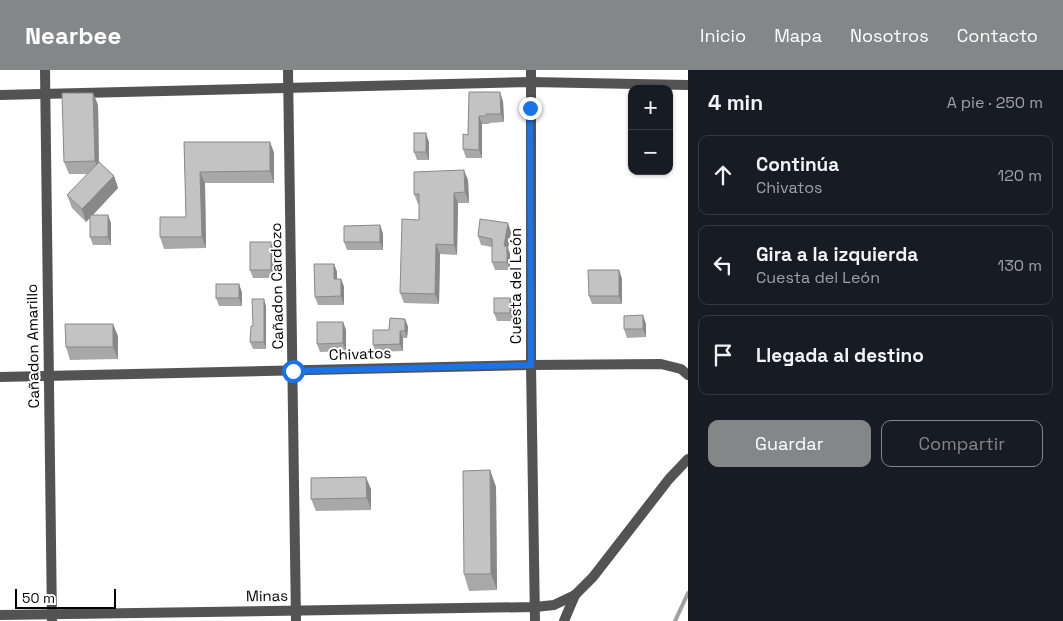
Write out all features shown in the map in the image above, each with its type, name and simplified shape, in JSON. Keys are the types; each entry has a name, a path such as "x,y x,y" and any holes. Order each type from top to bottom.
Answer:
{"street":[{"name":"Cañadon Amarillo","path":"45,70 52,618"},
{"name":"Cañadon Cardozo","path":"288,70 296,616"},
{"name":"Cuesta del León","path":"531,70 531,365 535,621"},
{"path":"0,95 531,82 688,85"},
{"name":"Chivatos","path":"0,377 531,365 661,364 688,374"},
{"path":"564,621 575,595 593,577 669,479 688,459"},
{"name":"Minas","path":"0,615 52,618 296,616 535,607 554,605 575,595"}],"building":[{"path":"469,92 500,92 501,114 479,116 479,150 463,149 463,134 468,135"},
{"path":"62,93 93,93 95,161 64,162"},
{"path":"414,133 426,133 426,152 414,152"},
{"path":"184,142 270,142 270,171 200,172 202,237 160,237 160,217 186,217"},
{"path":"99,162 114,176 82,209 67,195"},
{"path":"464,170 465,192 454,193 454,245 436,244 435,294 400,293 402,219 419,220 419,194 414,194 414,172"},
{"path":"90,215 108,215 108,237 90,237"},
{"path":"480,219 508,223 504,246 507,246 507,262 492,262 492,239 478,236"},
{"path":"380,225 380,242 344,242 344,226"},
{"path":"250,242 271,242 271,270 250,270"},
{"path":"314,264 334,264 334,279 341,279 341,296 315,297"},
{"path":"588,270 619,270 619,296 589,296"},
{"path":"216,284 239,284 239,298 216,298"},
{"path":"494,298 510,298 510,313 494,313"},
{"path":"252,299 264,299 264,342 250,342 251,326 253,326"},
{"path":"643,315 643,329 624,329 624,316"},
{"path":"390,318 405,319 405,331 400,331 400,344 373,345 373,330 389,330"},
{"path":"317,322 343,322 343,343 317,344"},
{"path":"65,324 113,324 113,347 66,347"},
{"path":"490,470 491,574 464,574 463,471"},
{"path":"366,477 367,498 311,499 311,478"}],"waterway":[{"path":"675,621 688,593"}],"route":[{"path":"293,371 531,365 530,108"}]}
